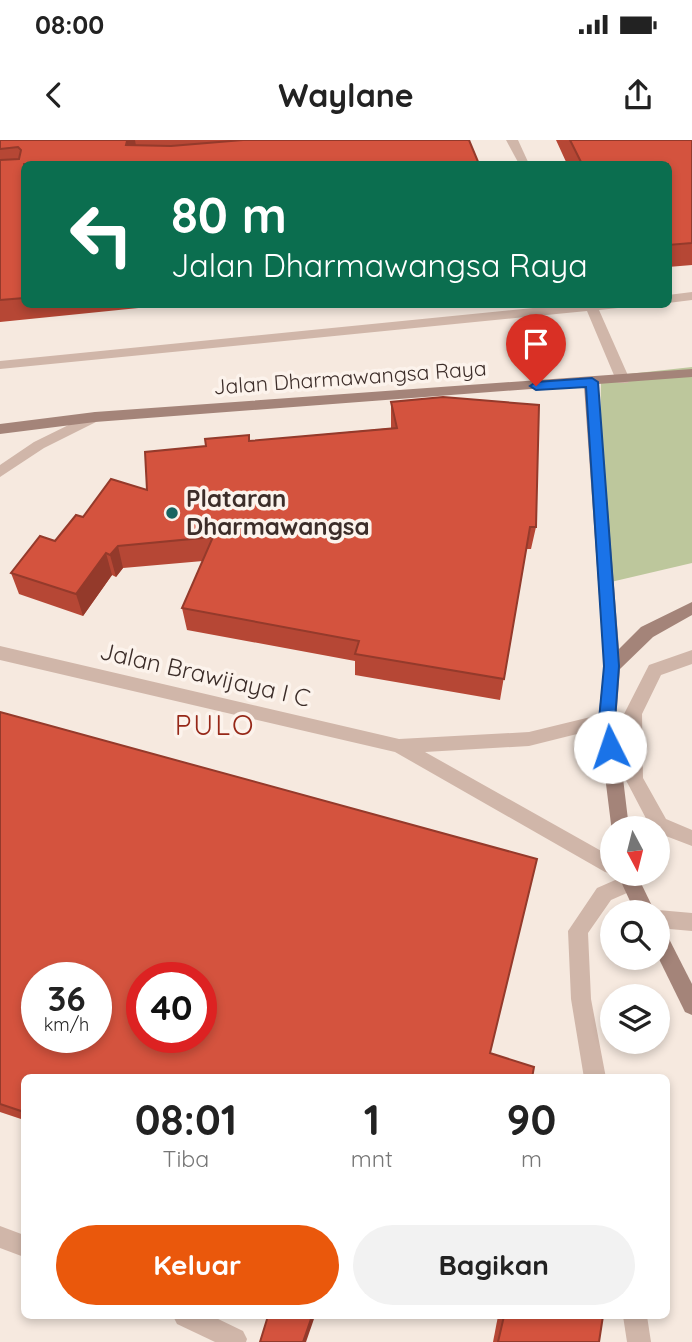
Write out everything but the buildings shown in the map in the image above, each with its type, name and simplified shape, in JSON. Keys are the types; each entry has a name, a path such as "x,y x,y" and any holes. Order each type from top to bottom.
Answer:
{"street":[{"path":"512,140 522,161"},
{"path":"672,298 692,296"},
{"path":"0,365 571,308"},
{"path":"592,308 623,380"},
{"name":"Jalan Dharmawangsa Raya","path":"0,430 95,417 692,373"},
{"path":"592,382 612,666 607,720 619,816"},
{"name":"Jalan Dharmawangsa Raya","path":"0,472 39,445 95,417"},
{"path":"612,666 648,632 692,608"},
{"name":"Jalan Brawijaya I C","path":"0,653 400,746 529,739 607,720"},
{"path":"692,657 655,670 633,714 634,779 659,825 692,838"},
{"name":"Jalan Brawijaya I C","path":"400,746 600,859"},
{"path":"594,1074 581,999 578,931 604,894 614,886"},
{"path":"670,920 692,922"},
{"path":"670,961 692,1005"},
{"path":"0,1237 21,1245"},
{"path":"192,1319 235,1339"},
{"path":"635,1319 639,1342"}],"green space":[{"path":"692,367 692,563 598,585 601,377"}],"place":[{"name":"Plataran Dharmawangsa","path":"172,513"}],"district":[{"name":"PULO","path":"215,725"}],"route":[{"path":"536,386 592,382 612,666 607,720 610,747"}]}
